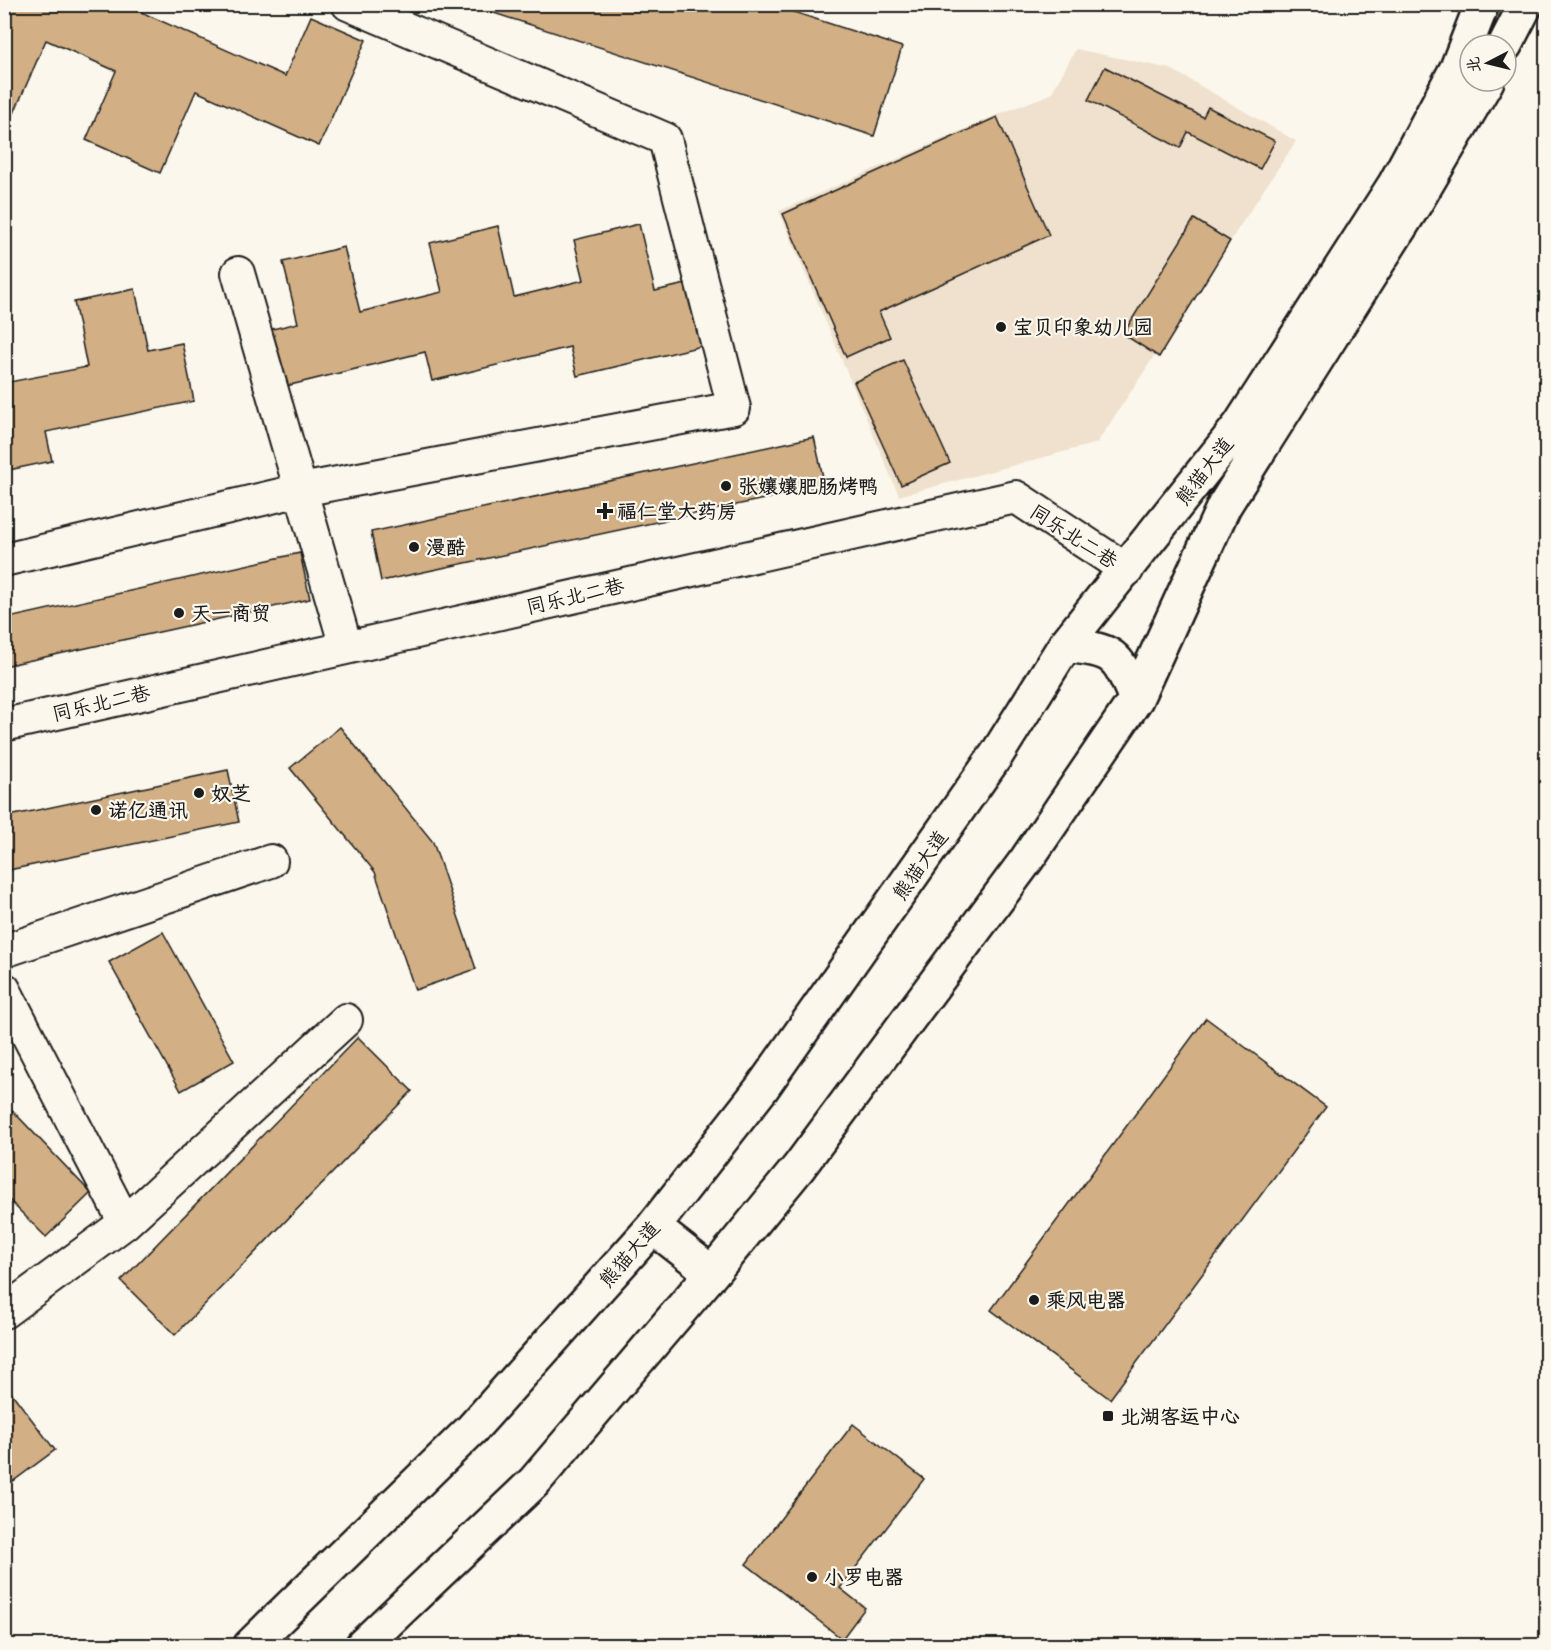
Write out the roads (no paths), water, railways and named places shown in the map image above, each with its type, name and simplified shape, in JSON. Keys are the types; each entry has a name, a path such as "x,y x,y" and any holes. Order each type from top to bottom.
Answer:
{"main road":[{"name":"熊猫大道","path":"250,1646 472,1429 653,1227 762,1088 998,754 1065,645 1127,570 1240,425 1395,184 1457,68 1482,4"},
{"path":"1511,33 1526,4"},
{"name":"熊猫大道","path":"362,1646 534,1482 712,1273 799,1167 1020,869 1136,699 1224,506 1416,202 1480,93"},
{"path":"1065,645 1103,650 1122,667 1136,699"},
{"path":"653,1227 712,1273"}],"street":[{"path":"4,560 301,490 734,408 665,139 348,4"},
{"path":"238,273 346,647"},
{"name":"同乐北二巷","path":"4,725 1016,497 1127,570"},
{"path":"4,951 271,861"},
{"path":"4,989 125,1222"},
{"path":"4,1312 125,1222 346,1020"}],"place":[{"name":"宝贝印象幼儿园","path":"1001,327"},
{"name":"张孃孃肥肠烤鸭","path":"726,486"},
{"name":"福仁堂大药房","path":"605,511"},
{"name":"漫酷","path":"414,547"},
{"name":"天一商贸","path":"179,613"},
{"name":"奴芝","path":"199,793"},
{"name":"诺亿通讯","path":"96,810"},
{"name":"乘风电器","path":"1034,1300"},
{"name":"北湖客运中心","path":"1108,1416"},
{"name":"小罗电器","path":"812,1577"}]}
